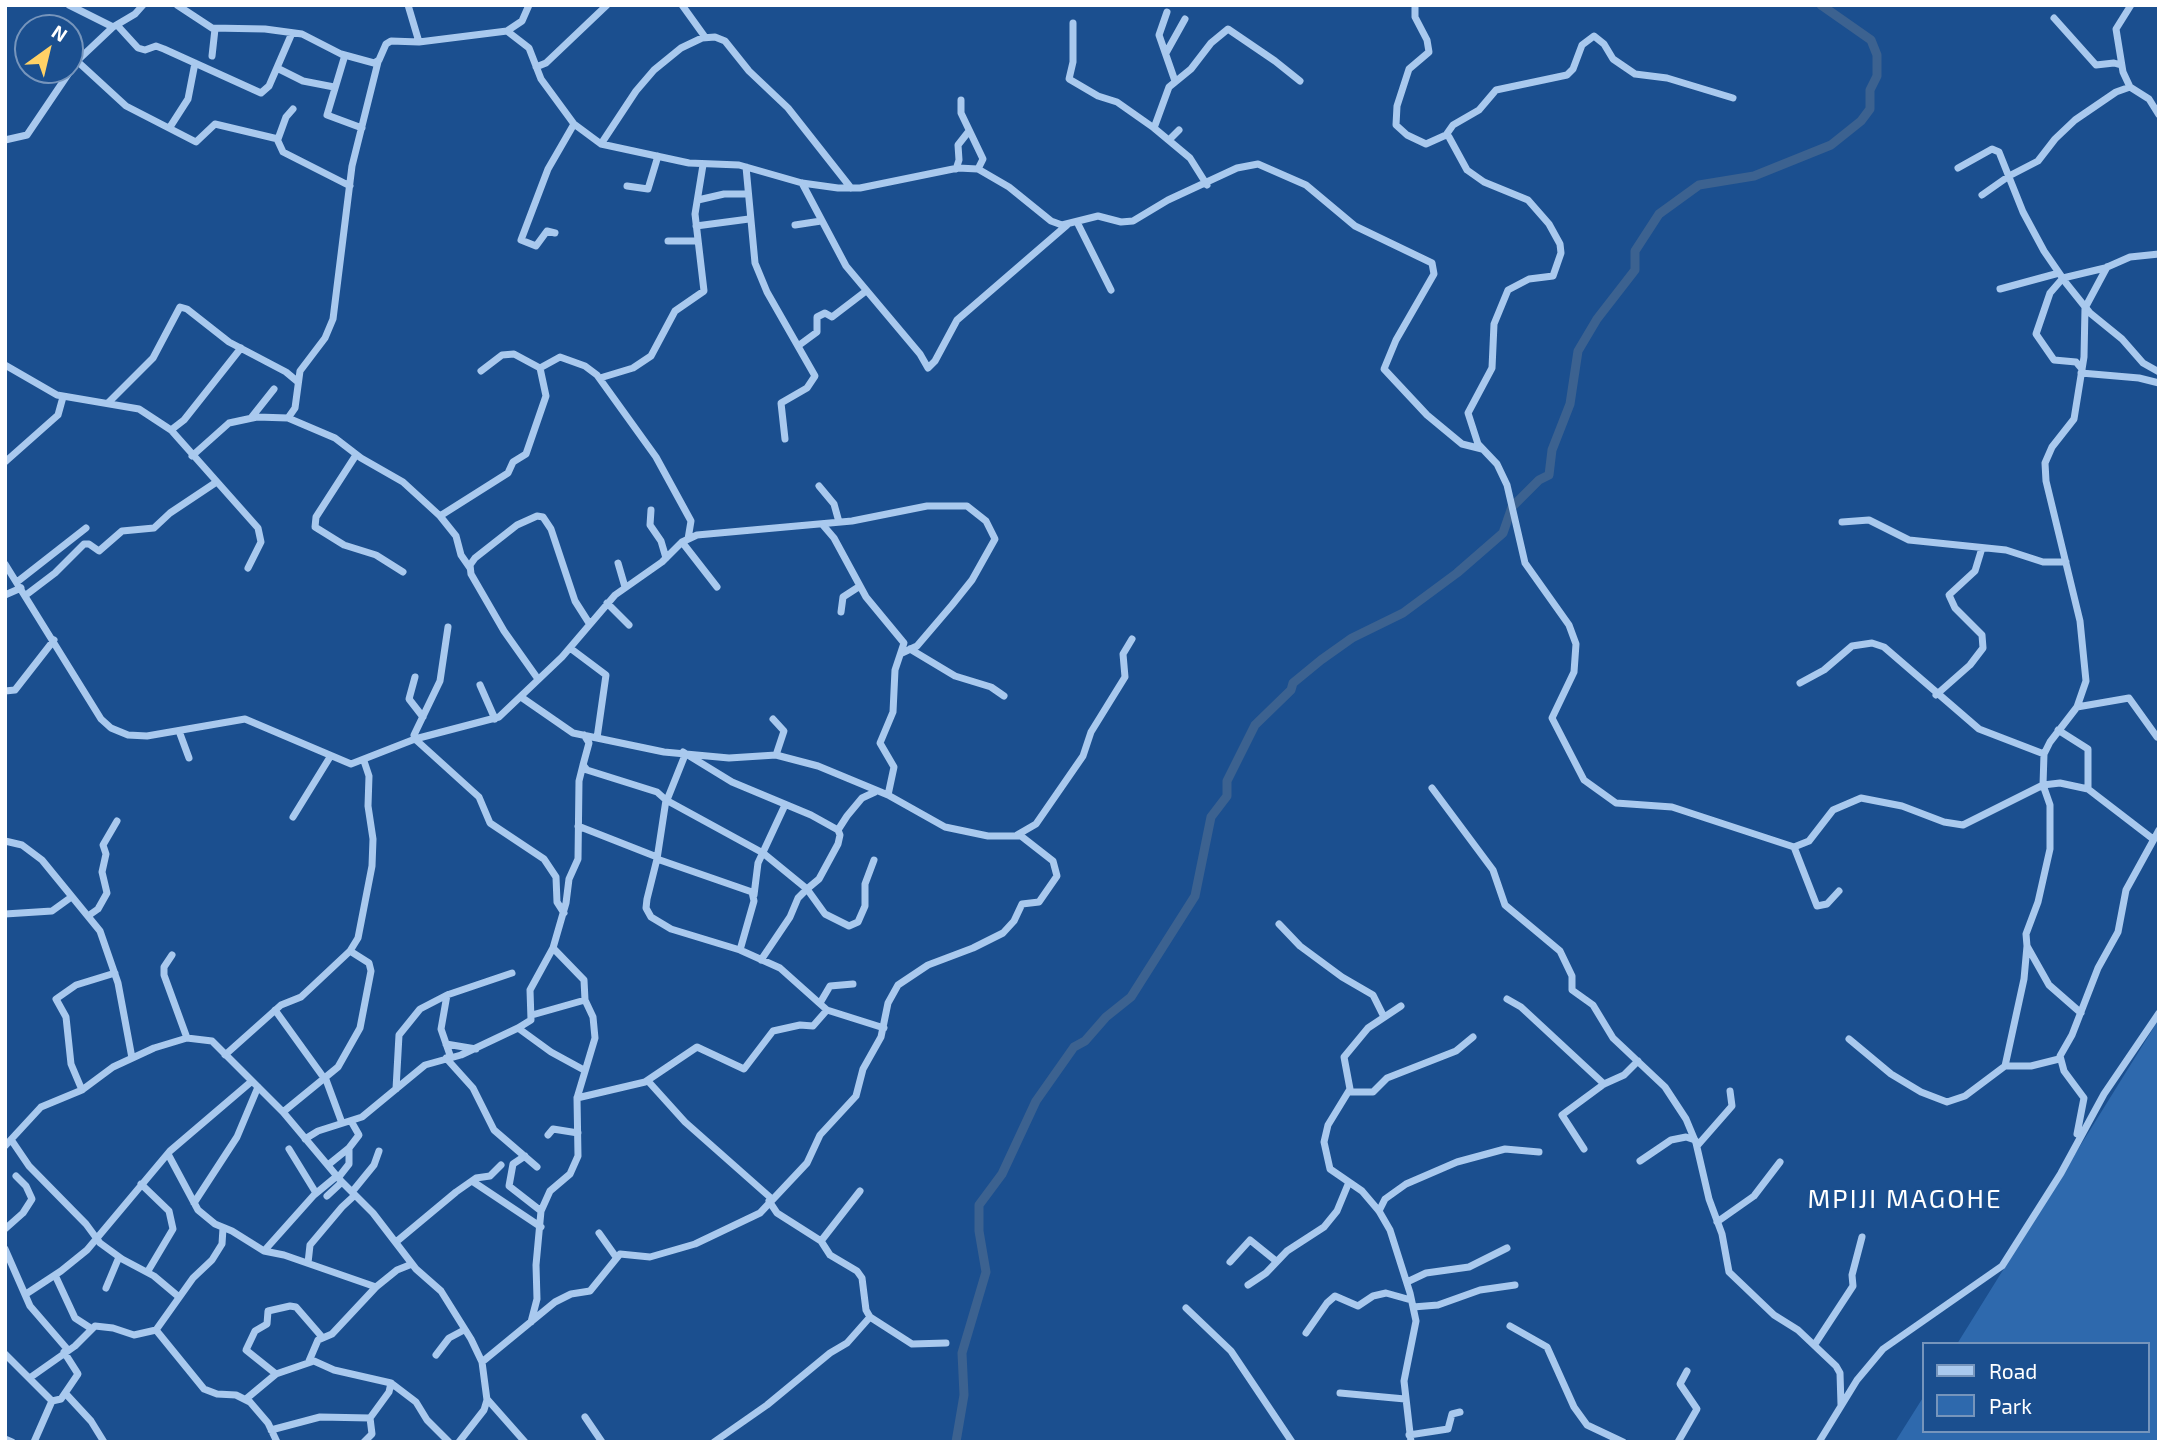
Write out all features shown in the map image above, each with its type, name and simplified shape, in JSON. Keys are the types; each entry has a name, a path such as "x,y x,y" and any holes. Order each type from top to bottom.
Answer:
{"street":[{"path":"69,5 115,26 141,49 156,46 261,93 269,86 292,33"},
{"path":"84,55 143,5"},
{"path":"177,5 193,19 215,29 265,29 306,35 345,55 377,62"},
{"path":"408,5 419,42"},
{"path":"288,418 295,408 303,366 325,338 333,319 350,186 377,62 388,43 419,42 507,31 522,20 529,5"},
{"path":"536,67 546,63 607,5"},
{"path":"682,5 705,37"},
{"path":"1415,5 1415,18 1427,40 1429,52 1409,69 1397,106 1396,125 1412,138 1426,144 1446,135 1453,125 1479,110 1496,90 1567,75 1573,69 1582,45 1594,36 1604,44 1613,59 1636,74 1667,78 1732,98"},
{"path":"2130,5 2116,29 2121,65 2130,88 2149,99 2159,115"},
{"path":"1167,12 1159,34 1175,82"},
{"path":"2054,18 2096,65 2114,62 2121,65"},
{"path":"1166,53 1185,19"},
{"path":"1073,23 1073,62 1069,79 1098,96 1117,102 1154,128 1190,158 1207,185"},
{"path":"212,56 215,29"},
{"path":"1154,128 1162,99 1211,43 1228,29 1300,82"},
{"path":"507,31 528,48 555,101 573,124 601,144 703,165 746,167 802,183 850,188 956,169 978,169 1009,187 1051,221 1068,226"},
{"path":"601,144 636,91 654,70 674,52 705,37 725,41 749,71 788,108 850,188"},
{"path":"345,55 327,111 329,117 362,128"},
{"path":"170,127 188,99 195,63"},
{"path":"84,67 126,106 196,142 215,124 277,139 284,152 350,186"},
{"path":"276,68 303,81 334,87"},
{"path":"5,140 22,137 33,129 62,84"},
{"path":"1982,195 2009,176 2038,161 2054,139 2074,120 2116,92 2130,88"},
{"path":"961,100 961,113 983,159 978,169"},
{"path":"277,139 293,108"},
{"path":"555,233 547,231 536,246 521,240 548,169 573,124"},
{"path":"1169,140 1179,130"},
{"path":"956,169 958,145 969,131"},
{"path":"1446,135 1475,177 1513,192 1534,205 1556,233 1561,253 1553,276 1529,279 1512,286 1502,301 1494,324 1492,368 1468,409 1475,438 1497,464 1507,485 1525,563 1569,625 1576,644 1574,672 1552,718 1584,780 1606,799 1616,803 1672,807 1794,847 1809,841 1833,810 1856,799 1875,799 1944,822 1963,825 2043,785 2060,783 2088,789 2153,839"},
{"path":"1958,167 1996,149 2023,212 2061,276 2085,308 2144,363 2159,372"},
{"path":"627,186 648,189 658,156"},
{"path":"600,378 633,368 651,356 675,311 703,292 696,226 703,165"},
{"path":"802,183 846,265 920,354 928,368 935,361 957,320 1021,262 1068,226 1098,216 1121,222 1133,221 1168,200 1207,185 1244,166 1264,166 1306,185 1355,226 1431,262 1434,274 1396,340 1384,369 1427,415 1462,444 1482,449"},
{"path":"746,167 752,250 761,279 815,377 807,388 781,403 785,439"},
{"path":"698,200 724,194 748,194"},
{"path":"696,226 750,219"},
{"path":"795,225 821,221"},
{"path":"1077,222 1111,290"},
{"path":"668,241 697,240"},
{"path":"2000,289 2107,267 2130,257 2159,254"},
{"path":"2005,1066 2024,979 2028,924 2038,902 2050,849 2050,805 2043,785 2044,754 2077,707 2086,681 2080,621 2046,481 2045,463 2052,447 2067,432 2074,419 2082,371 2085,308 2107,267"},
{"path":"2061,276 2048,297 2036,334 2054,360 2077,362 2082,371"},
{"path":"798,346 817,332 817,317 825,313 832,317 866,291"},
{"path":"110,402 153,358 180,307 298,382"},
{"path":"171,430 184,420 241,348"},
{"path":"440,516 509,473 513,462 528,451 546,392 540,369 510,353 499,356 481,371"},
{"path":"540,369 553,359 563,358 587,367 600,378 653,451 680,500 692,524 685,541"},
{"path":"5,365 63,397 110,402 139,410 171,430 260,532 261,542 248,568"},
{"path":"2082,371 2159,383"},
{"path":"251,418 274,389"},
{"path":"5,462 58,415 64,405 63,397"},
{"path":"192,456 222,426 251,418 288,418 335,438 356,455 403,482 440,516 456,536 461,555 504,631 538,679"},
{"path":"356,455 316,517 315,527 344,545 376,555 403,572"},
{"path":"5,595 60,569 84,544 89,544 99,551 122,531 154,528 170,513 215,483"},
{"path":"819,486 834,504 839,522"},
{"path":"5,564 107,725 121,733 142,736 180,732 233,720 253,720 330,757 351,764 364,761 414,737 495,719 570,648 607,603 685,541 703,533 822,524 926,506 964,505 979,513 992,528 995,539 972,580 923,640 906,651 895,670 893,712 880,743 895,770 887,788 888,795"},
{"path":"651,510 650,525 661,541 666,558"},
{"path":"470,568 479,554 510,529 533,517 543,517 551,529 575,601 589,622"},
{"path":"1842,522 1869,520 1909,540 2012,551 2049,563 2066,562"},
{"path":"822,524 834,538 859,586 904,643 906,651 945,671 991,687 1004,696"},
{"path":"21,588 86,528"},
{"path":"685,541 717,587"},
{"path":"1936,695 1975,660 1983,648 1982,635 1955,608 1949,595 1976,569 1982,548"},
{"path":"618,563 625,587"},
{"path":"841,612 843,597 859,586"},
{"path":"607,603 629,625"},
{"path":"414,737 442,674 448,627"},
{"path":"521,697 559,725 584,735 642,749 729,758 776,755 835,772 888,795 945,827 988,836 1017,835 1036,824 1083,756 1091,732 1125,677 1123,654 1132,639"},
{"path":"5,691 15,690 54,640"},
{"path":"1800,683 1824,670 1852,646 1872,643 1895,654 1936,695 1979,729 2044,754"},
{"path":"570,648 607,676 597,738"},
{"path":"415,677 410,701 423,717"},
{"path":"480,685 495,719"},
{"path":"2077,707 2129,698 2157,737"},
{"path":"773,719 783,730 776,755"},
{"path":"2059,730 2088,749 2088,789"},
{"path":"180,732 189,758"},
{"path":"529,1033 531,986 553,948 564,913 569,879 578,859 579,781 589,748 584,735"},
{"path":"414,737 479,797 490,823 544,859 556,877 557,902 564,913"},
{"path":"684,753 666,800 647,899 646,908 651,917 671,929 740,950 780,968 827,1010 884,1028"},
{"path":"684,753 732,782 811,815 838,830 840,835 838,844 816,884 807,889 761,960"},
{"path":"293,817 330,757"},
{"path":"225,1055 275,1010 289,1000 301,997 350,951 359,935 360,914 372,866 369,776 364,761"},
{"path":"583,765 590,772 657,792 666,800 763,853 807,889 825,914 854,925 863,911 865,884 874,860"},
{"path":"1432,788 1493,870 1505,905 1560,951 1572,976 1572,990 1593,1005 1613,1038 1661,1082 1686,1119 1696,1143 1722,1234 1729,1272 1774,1315 1815,1344 1840,1373 1841,1405"},
{"path":"838,830 862,798 876,792"},
{"path":"740,950 754,895 758,863 785,805"},
{"path":"88,915 98,909 107,893 102,872 106,854 103,845 117,821"},
{"path":"578,826 754,895"},
{"path":"2076,1141 2084,1098 2064,1071 2059,1059 2081,1013 2098,968 2118,932 2126,890 2159,830"},
{"path":"482,1362 564,1297 590,1291 616,1257 624,1254 650,1257 695,1244 752,1219 807,1163 820,1135 856,1096 863,1069 884,1028 888,1003 898,985 928,965 1003,933 1014,921 1022,904 1039,902 1055,881 1058,871 1053,862 1032,843 1017,835"},
{"path":"5,841 22,845 42,860 70,898 100,931 115,973 132,1058"},
{"path":"1794,847 1817,906 1827,904 1839,891"},
{"path":"5,914 52,911 70,898"},
{"path":"1279,925 1300,946 1342,977 1373,995 1384,1017"},
{"path":"2027,946 2049,985 2081,1013"},
{"path":"530,1323 537,1299 536,1265 541,1211 550,1191 566,1179 573,1168 579,1151 577,1098 595,1038 593,1017 585,1000 584,980 553,948"},
{"path":"283,1112 342,1061 360,1028 366,1008 370,965 350,951"},
{"path":"172,955 164,967 164,975 187,1038"},
{"path":"82,1090 71,1064 66,1017 55,999 76,985 115,973"},
{"path":"396,1089 399,1035 420,1009 447,995 496,976 512,973"},
{"path":"820,1003 830,986 853,984"},
{"path":"447,995 441,1029 449,1058 473,1088 494,1130 537,1167"},
{"path":"1507,999 1521,1007 1604,1084"},
{"path":"305,1139 371,1111 425,1065 475,1049 518,1028 530,1019 585,1000"},
{"path":"1401,1006 1368,1028 1344,1057 1349,1092 1328,1125 1324,1142 1327,1165 1362,1191 1379,1211 1390,1230 1407,1282 1416,1329 1405,1371 1410,1438 1448,1429 1452,1414 1460,1412"},
{"path":"275,1010 324,1077 342,1123"},
{"path":"577,1098 648,1081 697,1047 744,1069 774,1031 800,1025 813,1026 827,1010"},
{"path":"1819,1442 1841,1405 1882,1349 2002,1266 2060,1173 2076,1141 2159,1013"},
{"path":"518,1028 529,1033 551,1052 584,1070"},
{"path":"1349,1092 1373,1092 1387,1078 1456,1051 1473,1037"},
{"path":"179,1297 148,1271 119,1257 97,1239 82,1219 9,1144 41,1107 82,1090 105,1072 132,1058 187,1038 212,1041 283,1112 412,1264 441,1291 482,1362 487,1399 484,1410 459,1442"},
{"path":"1849,1039 1898,1079 1947,1102 1965,1096 2005,1066 2031,1066 2059,1059"},
{"path":"446,1044 475,1049"},
{"path":"1584,1149 1562,1115 1604,1084 1624,1075 1638,1061"},
{"path":"26,1294 55,1276 97,1239 167,1154 252,1081"},
{"path":"648,1081 685,1122 771,1200 782,1217 821,1241 830,1255 849,1265 862,1278 866,1310 870,1317 912,1344 946,1343"},
{"path":"194,1203 237,1137 258,1087"},
{"path":"1696,1143 1732,1106 1730,1091"},
{"path":"328,1165 349,1148 359,1135 351,1121"},
{"path":"548,1135 556,1129 578,1133"},
{"path":"1640,1161 1671,1140 1686,1137 1696,1143"},
{"path":"327,1196 350,1162 349,1148"},
{"path":"289,1149 316,1194"},
{"path":"1379,1211 1385,1199 1405,1184 1457,1162 1505,1149 1539,1152"},
{"path":"308,1263 310,1245 354,1193 374,1165 379,1151"},
{"path":"167,1154 202,1214 223,1228 232,1230 264,1251 376,1287"},
{"path":"525,1157 513,1164 509,1186 541,1211"},
{"path":"1717,1222 1754,1196 1780,1162"},
{"path":"396,1242 472,1181 490,1176 501,1165"},
{"path":"5,1229 23,1213 32,1196 16,1176"},
{"path":"264,1251 316,1194 339,1179"},
{"path":"472,1181 541,1227"},
{"path":"1248,1285 1324,1227 1336,1211 1349,1182"},
{"path":"141,1184 169,1211 173,1229 148,1271"},
{"path":"821,1241 860,1191"},
{"path":"31,1377 92,1329 104,1326 134,1335 156,1330 193,1278 212,1260 222,1244 223,1228"},
{"path":"598,1233 616,1257"},
{"path":"1815,1344 1853,1286 1852,1275 1861,1237"},
{"path":"1230,1262 1250,1240 1276,1261"},
{"path":"1407,1282 1426,1273 1469,1267 1507,1248"},
{"path":"5,1249 39,1318 66,1351 78,1374 66,1394 59,1401 52,1401 31,1377 12,1363 5,1354"},
{"path":"106,1288 119,1257"},
{"path":"309,1361 315,1344 322,1337 332,1334 376,1287 397,1270 412,1264"},
{"path":"55,1276 75,1318 92,1329"},
{"path":"1306,1332 1326,1303 1335,1296 1359,1306 1373,1296 1386,1293 1412,1303 1438,1305 1480,1290 1515,1285"},
{"path":"276,1374 246,1350 255,1331 267,1324 268,1311 295,1306 322,1337"},
{"path":"1186,1308 1231,1351 1292,1442"},
{"path":"714,1442 767,1405 830,1353 847,1343 870,1317"},
{"path":"1510,1326 1547,1348 1574,1407 1587,1425 1623,1442"},
{"path":"156,1330 204,1389 246,1399 271,1430 277,1442"},
{"path":"436,1355 449,1338 464,1330"},
{"path":"246,1399 276,1374 309,1361 334,1370 391,1383 416,1402 424,1415 449,1442"},
{"path":"5,1370 12,1363"},
{"path":"1678,1442 1697,1409 1679,1384 1687,1371"},
{"path":"364,1442 372,1434 370,1419 389,1392 391,1383"},
{"path":"1339,1393 1405,1399"},
{"path":"66,1394 91,1421 104,1442"},
{"path":"487,1399 525,1442"},
{"path":"34,1442 52,1401"},
{"path":"271,1430 320,1417 370,1419"},
{"path":"585,1417 602,1442"},
{"path":"5,1439 12,1442"}],"green space":[{"path":"2159,1019 2159,1442 1895,1442 1923,1398 1923,1433 2150,1433 2150,1342 1958,1342"}],"waterway":[{"path":"956,1442 964,1395 962,1353 986,1272 979,1231 979,1205 1002,1174 1036,1101 1074,1047 1085,1041 1106,1017 1131,997 1195,896 1211,817 1227,796 1227,781 1255,725 1291,690 1293,683 1321,660 1352,638 1403,613 1457,573 1503,533 1512,507 1539,480 1549,475 1552,450 1570,404 1578,351 1597,319 1635,270 1635,251 1659,214 1699,185 1754,176 1831,145 1861,121 1870,109 1870,90 1877,76 1877,55 1871,40 1821,5"}],"district":[{"name":"MPIJI MAGOHE","path":"1905,1199"}]}
